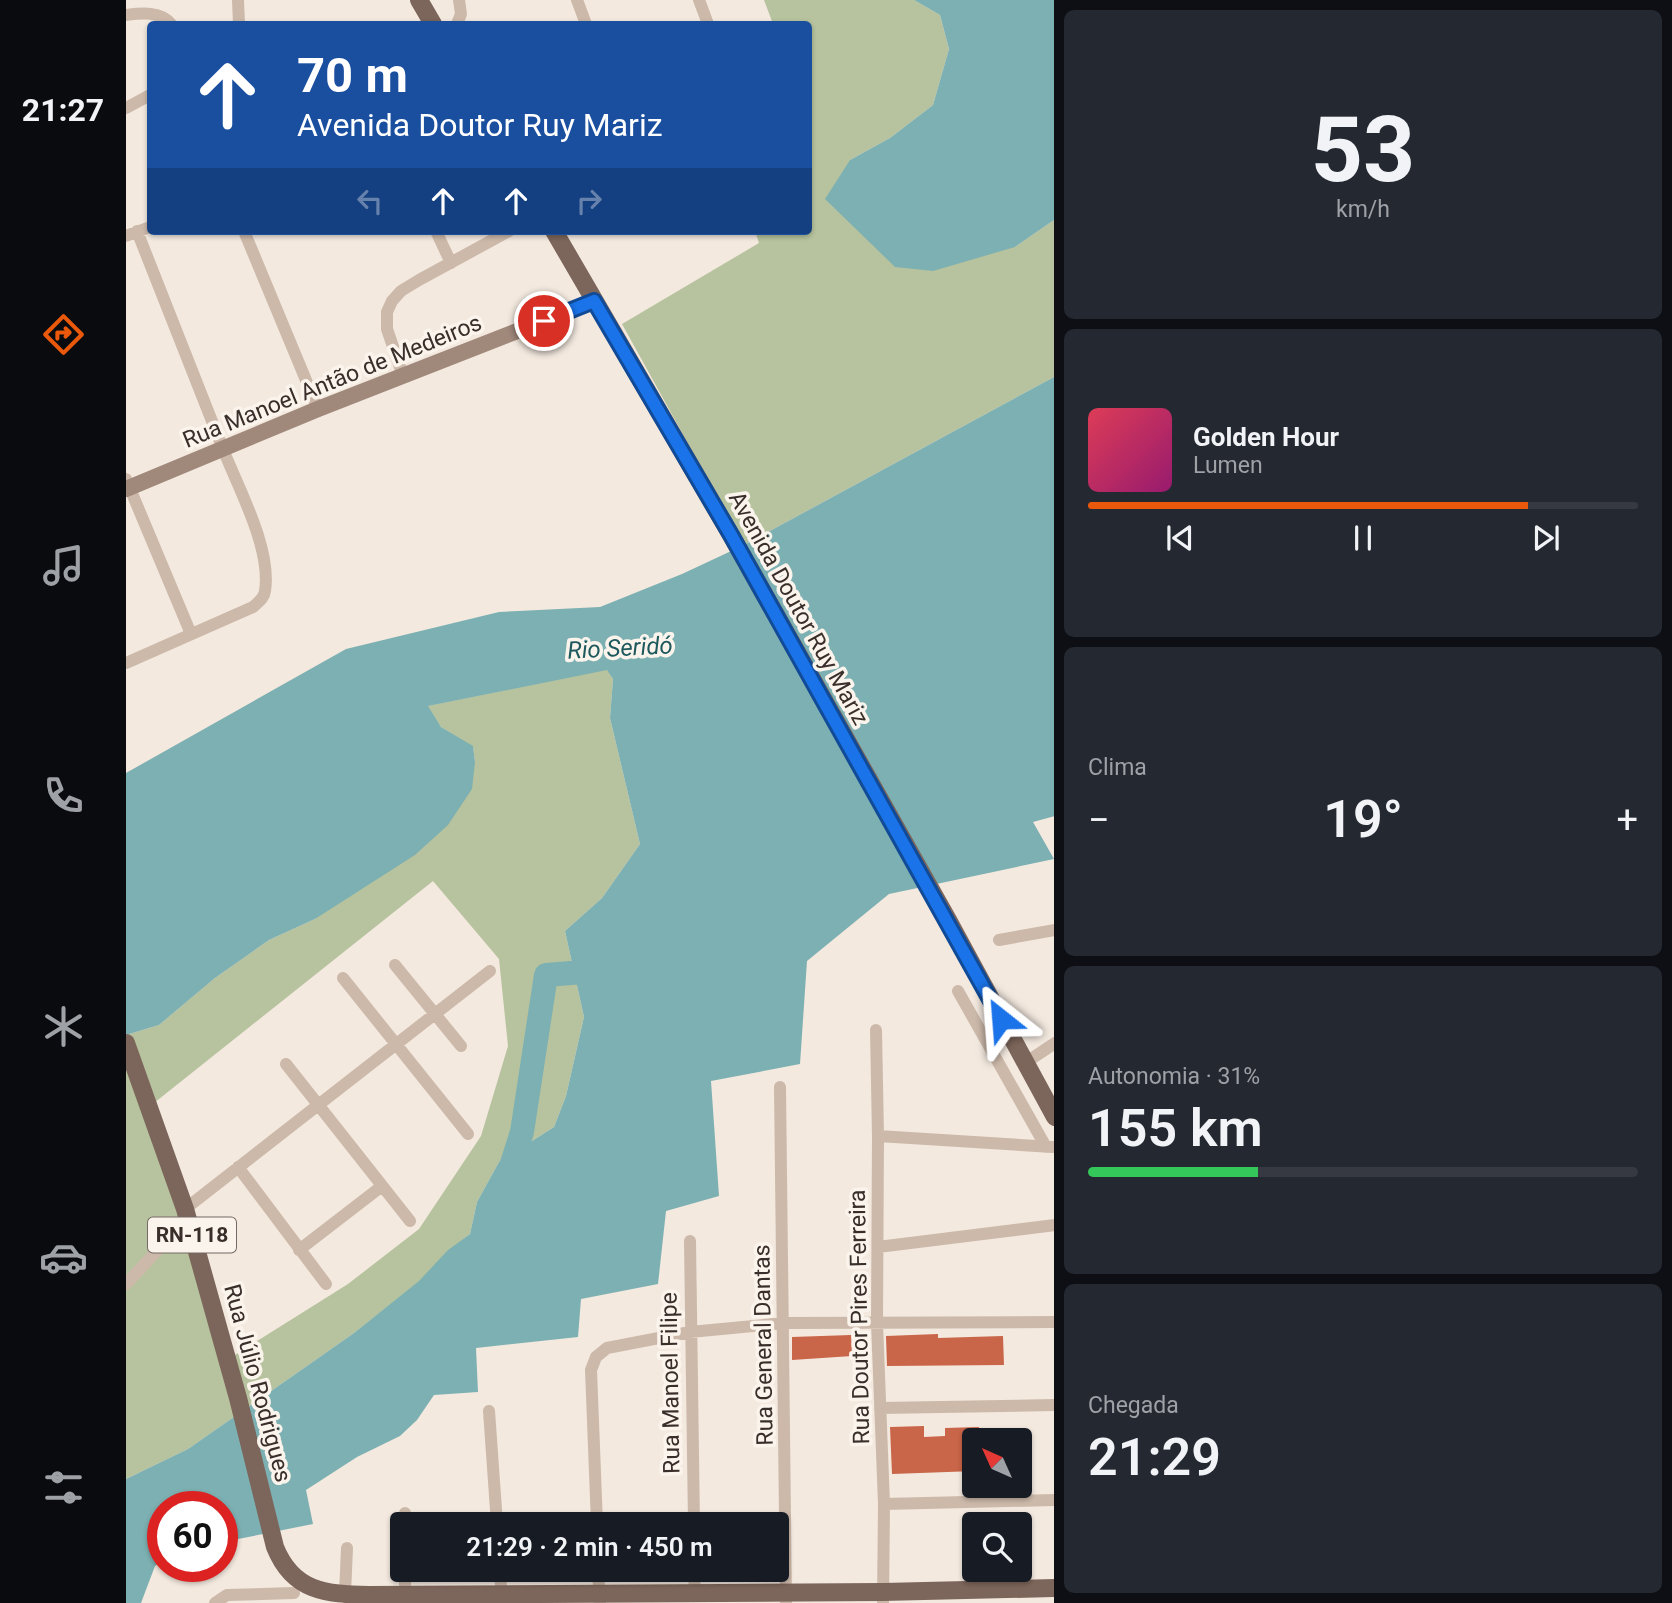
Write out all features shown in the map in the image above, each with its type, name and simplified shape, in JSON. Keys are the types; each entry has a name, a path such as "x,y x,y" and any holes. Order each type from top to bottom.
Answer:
{"main road":[{"path":"419,0 431,21"},
{"name":"Avenida Doutor Ruy Mariz","path":"556,235 731,535 948,920 1054,1117"},
{"name":"Rua Júlio Rodrigues","path":"126,1043 187,1215 238,1398 273,1538 280,1560 290,1573"},
{"path":"290,1573 299,1582 310,1587 345,1594 404,1598 883,1598 1054,1588"}],"street":[{"path":"238,0 239,21"},
{"path":"458,21 461,14 459,0"},
{"path":"577,0 585,21"},
{"path":"699,0 707,21"},
{"path":"126,15 154,15 168,21"},
{"path":"126,108 147,97"},
{"path":"126,663 253,607 262,599 265,591 265,570 253,520 132,233"},
{"path":"246,235 318,409"},
{"path":"438,235 451,263"},
{"path":"403,376 387,329 387,312 391,301 401,291 502,235"},
{"name":"Rua Manoel Antão de Medeiros","path":"127,485 594,301"},
{"path":"127,485 191,634"},
{"path":"999,940 1054,930"},
{"path":"395,965 461,1046"},
{"path":"126,1284 187,1215 238,1167 490,971"},
{"path":"343,978 468,1134"},
{"path":"958,991 1050,1147"},
{"name":"Rua Doutor Pires Ferreira","path":"876,1030 877,1323 884,1504 883,1598"},
{"path":"1025,1063 1054,1043"},
{"path":"286,1064 410,1222"},
{"name":"Rua General Dantas","path":"780,1087 786,1597"},
{"path":"878,1136 1050,1147"},
{"path":"238,1167 326,1284"},
{"path":"299,1250 382,1186"},
{"path":"878,1247 1054,1225"},
{"name":"Rua Manoel Filipe","path":"690,1241 694,1512"},
{"path":"597,1512 591,1370 596,1357 607,1348 690,1332 784,1323 1054,1322"},
{"path":"880,1408 1054,1405"},
{"path":"489,1411 496,1512"},
{"path":"884,1504 1054,1500"},
{"path":"345,1594 347,1548"},
{"path":"215,1603 227,1595 294,1598 290,1573"}],"green space":[{"path":"764,0 914,0 940,15 949,49 933,105 890,138 850,160 1015,247 1054,220 1054,377 744,545 622,324 759,243 756,235 812,235 812,21 772,21"},
{"path":"607,669 613,679 610,718 640,844 602,898 565,931 584,1017 566,1096 554,1127 499,1162 477,1202 470,1234 448,1251 420,1281 354,1333 188,1449 126,1479 126,1035 159,1025 215,978 269,940 315,919 475,762 473,747 441,727 427,706","holes":["433,881 499,959 508,1046 481,1136 419,1229 348,1284 235,1355 154,1103"]}],"water":[{"path":"914,0 1054,0 1054,220 1015,247 933,271 895,267 825,199 850,160 890,138 933,105 949,49 940,15"},
{"name":"Rio Seridó","path":"1054,377 1054,816 1033,822 1054,859 889,894 807,961 800,1064 711,1081 719,1196 666,1211 658,1284 581,1299 578,1337 476,1348 478,1392 434,1395 417,1420 400,1436 357,1457 306,1490 313,1524 238,1539 238,1491 147,1491 149,1582 141,1603 126,1603 126,1479 188,1449 354,1333 419,1281 448,1250 470,1234 477,1202 499,1162 554,1127 566,1096 584,1017 565,931 602,898 640,844 610,718 613,679 607,670 428,706 441,727 473,746 475,762 472,789 448,825 415,855 315,919 269,940 215,978 159,1025 126,1035 126,773 346,649 499,612 600,607 682,574 744,545"}],"building":[{"path":"938,1334 938,1338 1003,1336 1004,1365 887,1366 886,1336"},
{"path":"851,1335 852,1356 792,1360 792,1337"},
{"path":"924,1426 924,1437 945,1436 945,1428 979,1427 979,1428 962,1428 962,1471 892,1474 890,1427"}],"waterway":[{"path":"506,1182 522,1132 546,975 596,971 600,962"}],"route":[{"path":"544,321 594,301 731,535 1001,1019"}]}
